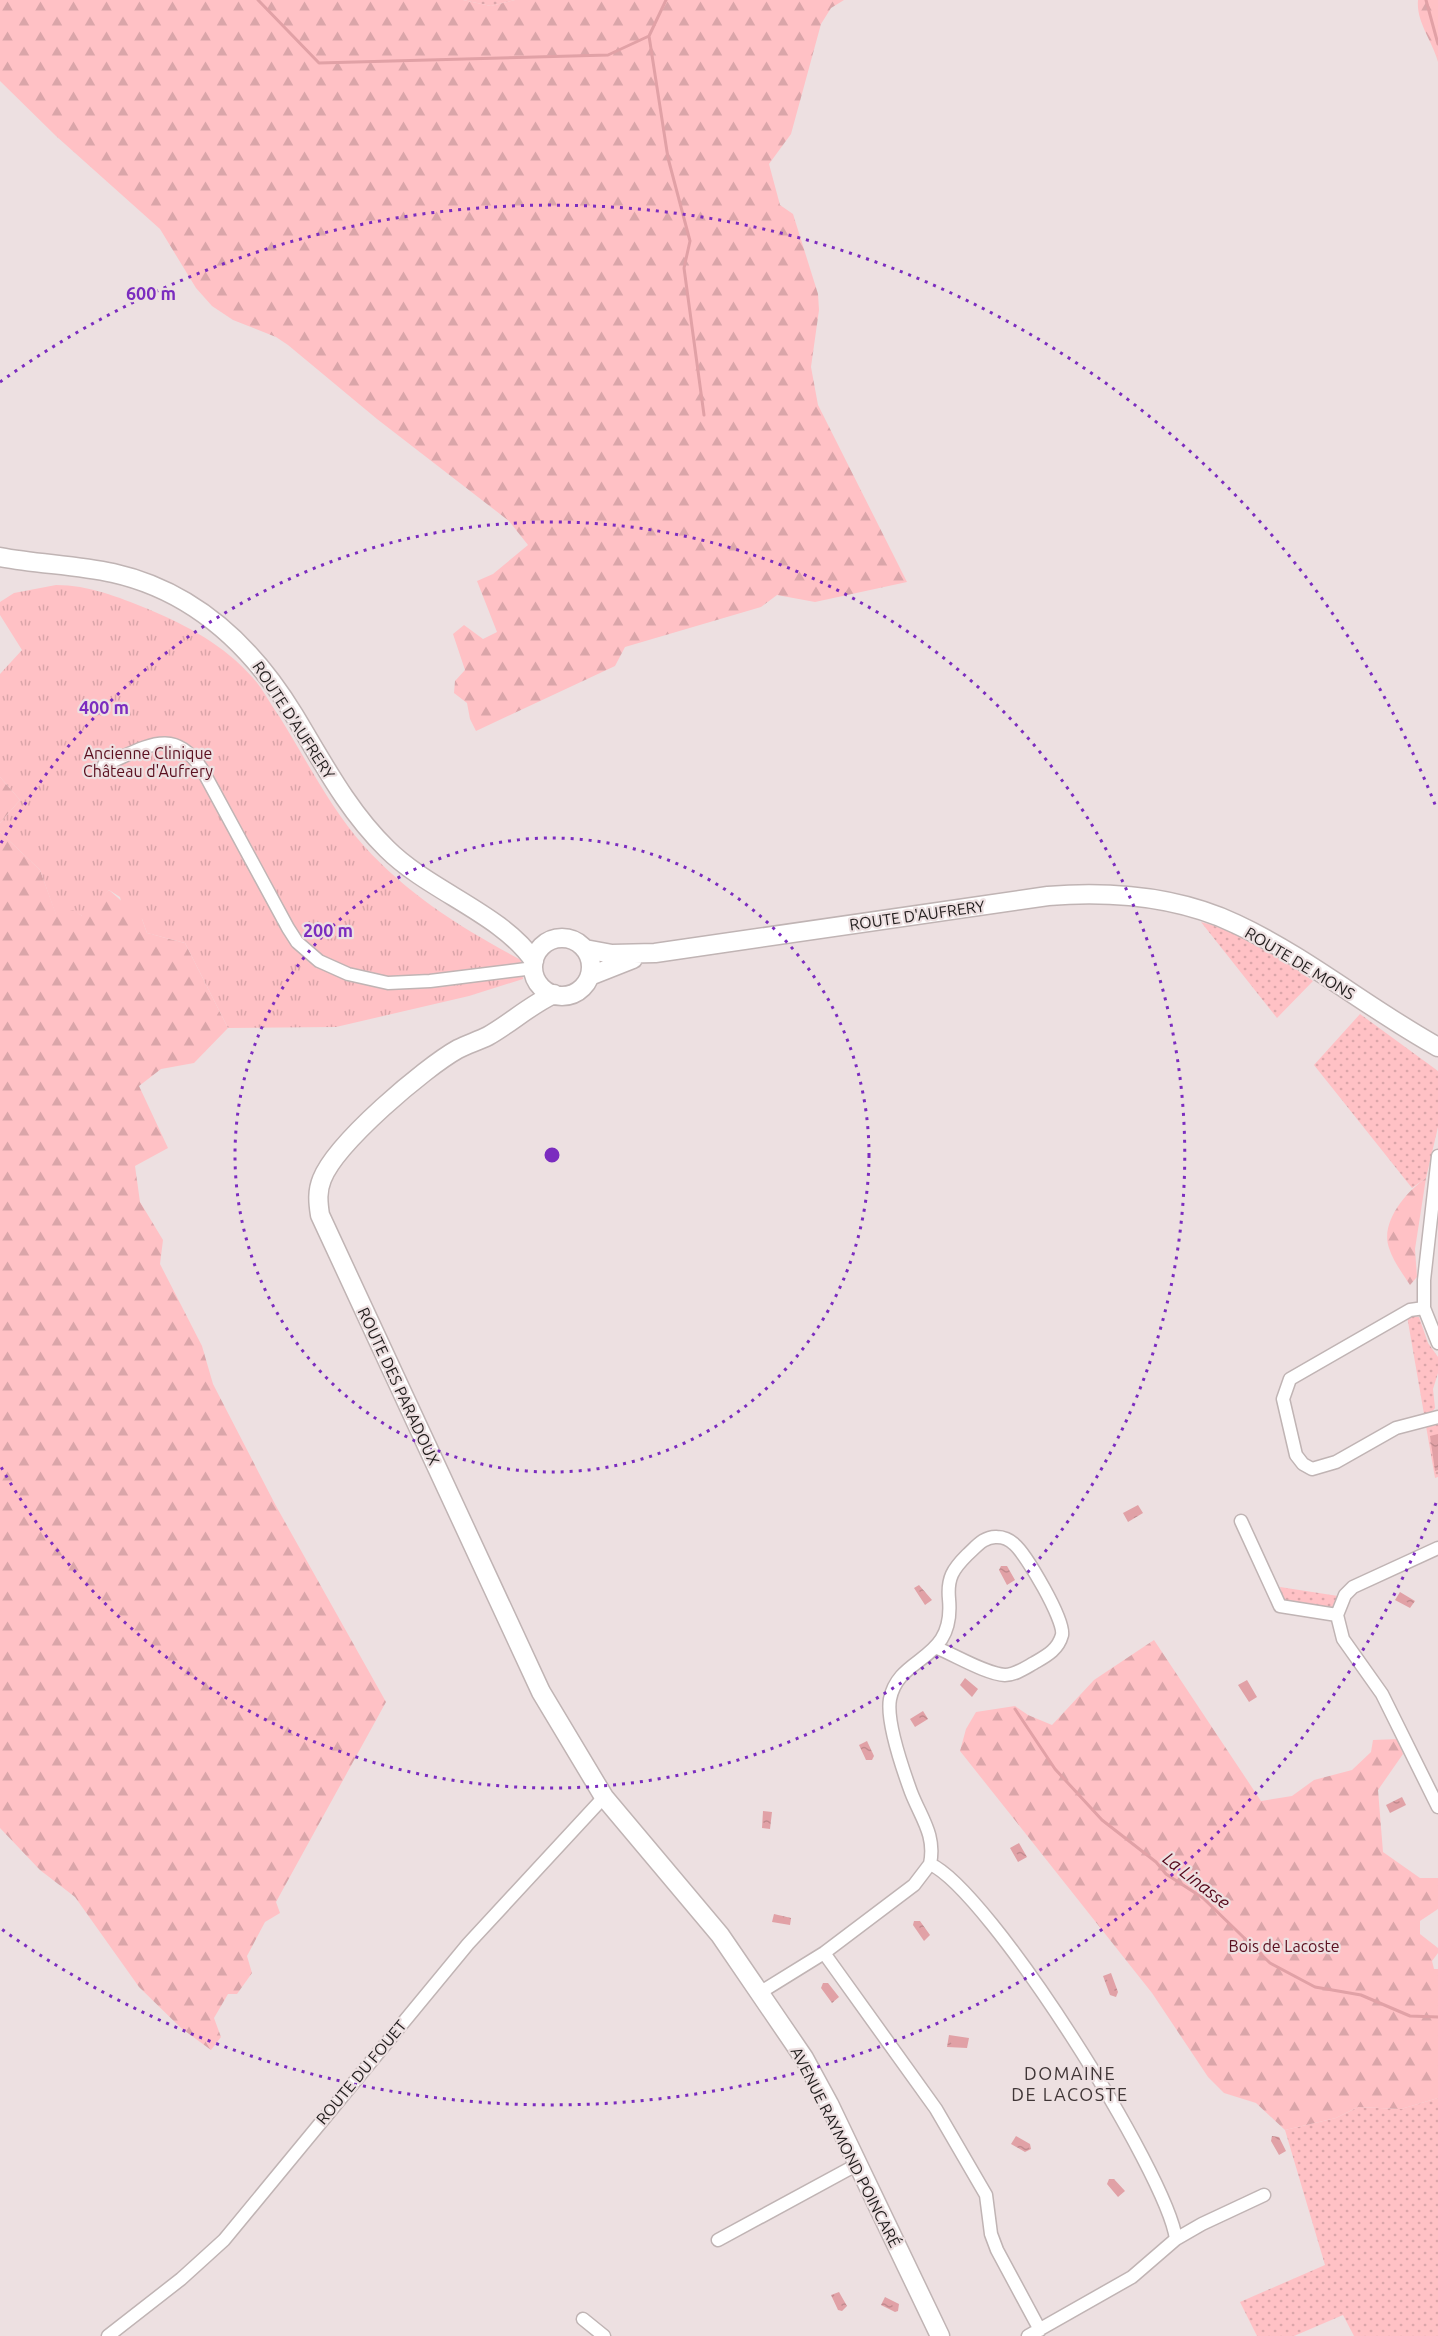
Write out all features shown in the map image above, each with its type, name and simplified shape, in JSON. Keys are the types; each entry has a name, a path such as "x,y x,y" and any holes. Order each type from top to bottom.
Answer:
{"main road":[{"name":"ROUTE D'AUFRERY","path":"0,557 37,564 87,568 144,582 172,595 222,627 268,675 346,800 366,827 405,866 486,918 523,946 534,968"},
{"name":"ROUTE D'AUFRERY","path":"0,569 37,564"},
{"name":"ROUTE D'AUFRERY","path":"585,948 612,954 655,953 1048,896 1108,894 1152,898 1180,905"},
{"name":"ROUTE DE MONS","path":"1180,905 1216,916 1268,940 1383,1015 1438,1047"},
{"name":"ROUTE D'AUFRERY","path":"486,918 530,936 552,940"},
{"path":"498,1029 524,998 537,952 552,940 570,939 585,948 591,966 590,976 580,990 563,996 545,990 534,968"},
{"name":"ROUTE D'AUFRERY","path":"590,976 655,953"},
{"path":"498,1029 525,1010 554,994"},
{"name":"ROUTE DE MONS","path":"1383,1015 1438,1057"},
{"name":"ROUTE DES PARADOUX","path":"498,1029 443,1059 420,1076 374,1118 329,1166 320,1184 318,1202 326,1232 524,1657 604,1797"},
{"name":"AVENUE RAYMOND POINCARÉ","path":"604,1797 720,1935 804,2058 858,2164 940,2336"}],"street":[{"path":"104,765 160,742 176,743 185,748 203,771 288,928 309,954 327,966 348,974 388,983 430,981 534,968"},
{"path":"1438,1156 1424,1280 1424,1308 1438,1343"},
{"path":"1424,1308 1410,1310 1290,1379 1283,1399 1296,1455 1303,1464 1312,1469 1336,1462 1396,1428 1438,1417"},
{"path":"1241,1521 1280,1606 1337,1615"},
{"path":"760,1992 824,1953 914,1885 930,1864 931,1836 911,1792 890,1708 895,1687 922,1658 937,1648 951,1611 948,1586 955,1567 983,1540 998,1537 1013,1543 1060,1619 1062,1634 1056,1648 1020,1671 1005,1675 937,1648"},
{"path":"1438,1548 1353,1587 1345,1595 1337,1615 1343,1640 1382,1694 1438,1807"},
{"name":"ROUTE DU FOUET","path":"108,2336 182,2279 224,2240 468,1944 604,1797"},
{"path":"930,1864 948,1875 986,1916 1035,1983 1109,2095 1145,2162 1174,2227 1176,2239"},
{"path":"824,1953 936,2109 986,2195 991,2234 1034,2333 1132,2277 1176,2239 1264,2195"},
{"path":"718,2240 858,2164"},
{"path":"583,2319 604,2336"}],"green space":[{"path":"0,0 463,0 491,6 515,0 844,0 831,8 821,24 791,134 769,164 780,205 793,214 818,294 819,310 811,367 818,405 907,582 815,602 777,595 761,607 625,647 615,666 476,731 470,719 467,703 454,693 455,681 465,670 453,634 464,625 483,639 497,632 477,581 493,574 528,545 509,521 377,419 288,345 276,337 233,320 212,306 196,288 160,229 56,136 0,81"},
{"path":"463,0 515,0 491,6"},
{"path":"1418,0 1438,0 1438,62 1419,16"},
{"name":"Ancienne Clinique Château d'Aufrery","path":"56,585 92,589 148,609 205,638 242,666 260,687 279,716 329,800 364,846 399,880 437,910 521,960 523,979 469,996 336,1027 228,1028 185,943 147,933 142,919 124,914 120,897 109,890 96,905 93,916 82,916 73,910 56,915 40,870 0,832 0,823 20,800 0,777 0,674 22,650 0,615 0,602 14,593"},
{"path":"0,777 20,800 0,823"},
{"path":"0,832 40,870 56,914 73,909 82,916 109,890 142,919 147,933 185,943 228,1028 194,1063 161,1069 139,1086 168,1148 135,1166 140,1202 163,1240 160,1264 202,1346 213,1384 276,1506 386,1702 276,1902 280,1913 265,1922 247,1956 252,1973 237,1994 228,1994 214,2018 221,2037 211,2050 181,2028 139,1987 75,1897 40,1870 0,1828"},
{"path":"1201,922 1246,939 1313,981 1277,1018"},
{"path":"1360,1014 1438,1071 1438,1127 1426,1178 1412,1188 1314,1065"},
{"path":"1426,1178 1415,1249 1417,1277 1410,1285 1389,1248 1388,1228 1391,1218 1403,1199"},
{"path":"1407,1316 1419,1317 1428,1343 1438,1357 1438,1373 1433,1389 1435,1408 1431,1413 1424,1414"},
{"path":"1438,1425 1438,1477 1435,1478 1426,1426"},
{"path":"1280,1587 1338,1596 1330,1611 1283,1603"},
{"name":"Bois de Lacoste","path":"1154,1640 1261,1801 1292,1796 1314,1780 1352,1770 1371,1752 1373,1740 1398,1739 1403,1754 1378,1790 1383,1852 1420,1878 1438,1878 1438,1909 1420,1921 1420,1934 1438,1948 1438,1953 1432,1961 1434,1969 1438,1969 1438,2098 1401,2109 1358,2107 1336,2118 1285,2130 1256,2103 1224,2093 1208,2077 1152,1993 960,1751 966,1729 976,1712 1015,1706 1028,1715 1052,1725 1094,1680"},
{"path":"1438,2098 1438,2336 1354,2336 1343,2315 1294,2336 1257,2336 1240,2302 1325,2265 1285,2130 1336,2118 1358,2107 1401,2109"}],"water":[{"path":"1438,1434 1438,1470 1435,1471 1430,1436"},
{"path":"1138,1505 1143,1513 1128,1522 1123,1513"},
{"path":"1001,1566 1007,1566 1015,1580 1007,1585 999,1570"},
{"path":"919,1585 932,1600 925,1605 914,1588"},
{"path":"1400,1592 1415,1601 1410,1608 1395,1600"},
{"path":"965,1678 978,1689 972,1697 960,1685"},
{"path":"1247,1680 1257,1697 1249,1702 1238,1685"},
{"path":"923,1711 928,1719 915,1727 910,1719"},
{"path":"867,1741 874,1756 872,1760 866,1760 859,1745"},
{"path":"1402,1797 1406,1805 1390,1813 1386,1805"},
{"path":"763,1811 772,1812 770,1829 762,1828"},
{"path":"1019,1843 1027,1857 1018,1862 1010,1848"},
{"path":"774,1914 791,1918 790,1925 772,1922"},
{"path":"914,1921 920,1921 930,1935 924,1941 913,1925"},
{"path":"1111,1973 1118,1992 1116,1997 1110,1995 1103,1976"},
{"path":"823,1983 828,1983 839,1997 832,2003 821,1988"},
{"path":"949,2035 969,2038 967,2048 947,2047"},
{"path":"1016,2136 1030,2144 1031,2149 1025,2152 1011,2144"},
{"path":"1272,2136 1279,2137 1286,2151 1279,2155 1271,2141"},
{"path":"1109,2179 1114,2179 1125,2191 1118,2197 1107,2184"},
{"path":"839,2292 847,2306 842,2311 838,2310 831,2295"},
{"path":"885,2297 899,2304 898,2311 895,2312 881,2305"}],"waterway":[{"path":"258,0 319,63 608,55 649,36"},
{"path":"666,0 649,36 668,158 690,241 684,268 704,415"},
{"path":"1426,0 1438,44"},
{"name":"La Linasse","path":"1015,1709 1055,1769 1102,1820 1156,1862 1166,1874 1203,1898 1270,1963 1315,1987 1361,1995 1410,2016 1438,2017"}],"district":[{"name":"DOMAINE DE LACOSTE","path":"1070,2083"}]}
